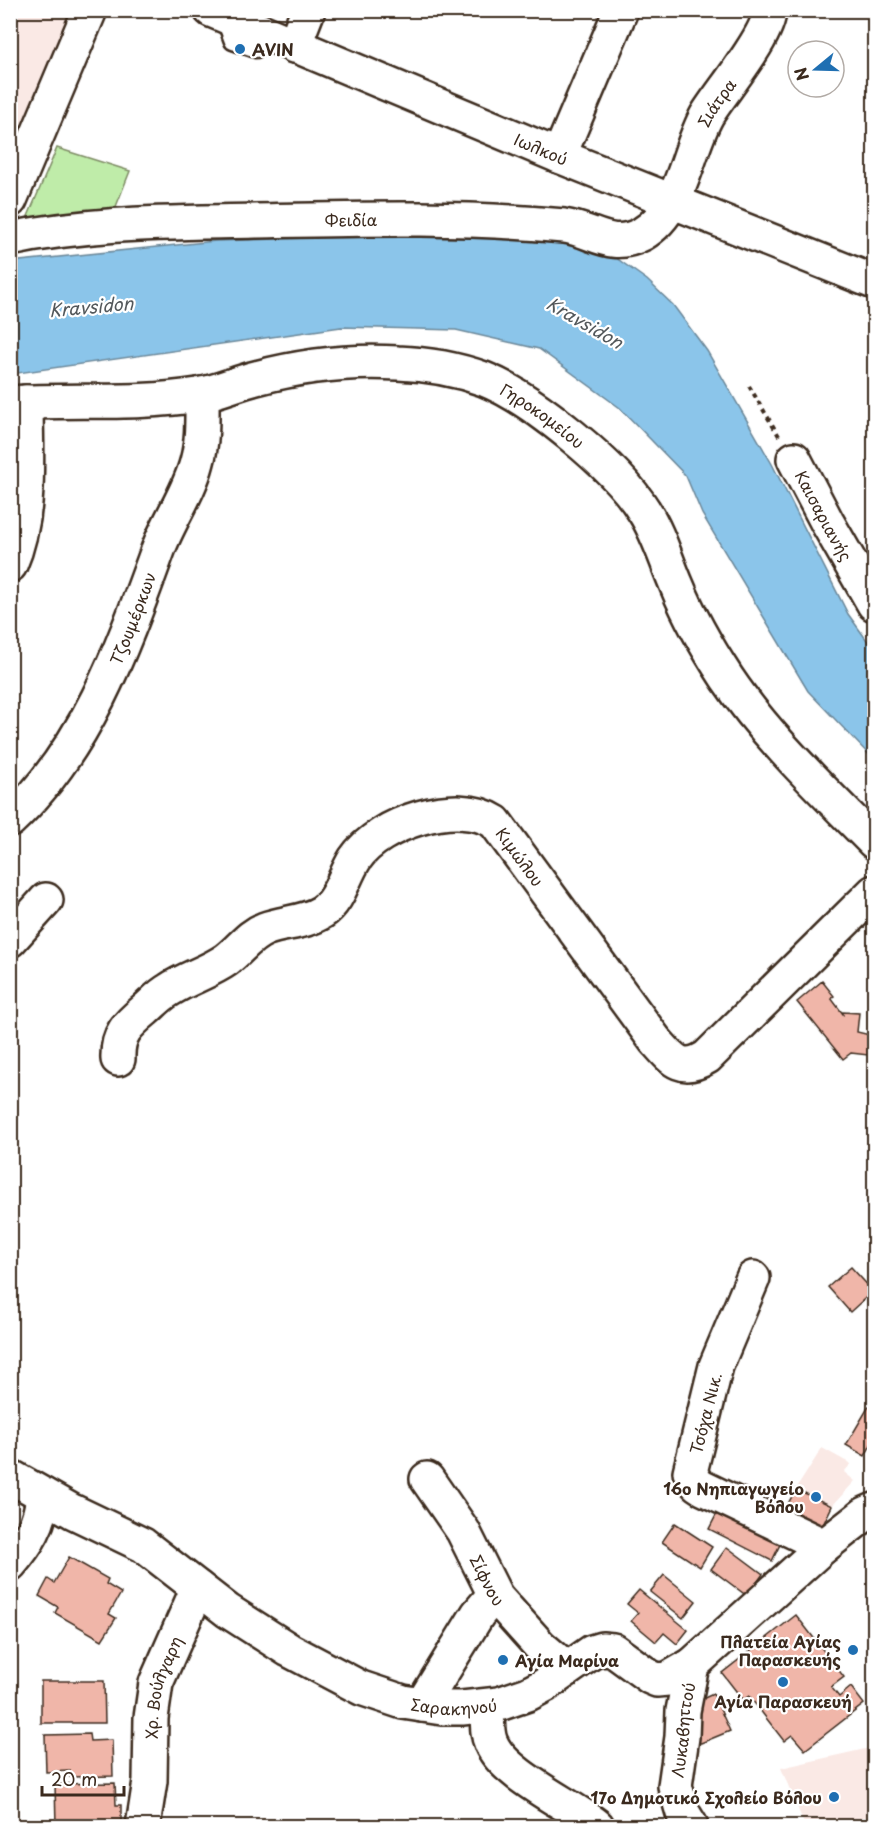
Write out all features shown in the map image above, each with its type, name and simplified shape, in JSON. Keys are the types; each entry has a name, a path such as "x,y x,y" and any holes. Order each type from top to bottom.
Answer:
{"street":[{"path":"10,200 20,147 90,10"},
{"path":"285,42 308,10"},
{"path":"559,156 621,10"},
{"name":"Σιάτρα","path":"672,201 706,118 761,38 769,22 769,10"},
{"name":"Ιωλκού","path":"217,13 559,156 874,282"},
{"name":"Φειδία","path":"10,239 53,232 145,224 437,219 564,226 580,229 604,240 622,241 649,229 672,201"},
{"name":"Γηροκομείου","path":"18,402 133,401 202,394 241,381 300,368 322,365 396,363 462,372 505,389 528,403 585,447 627,487 652,525 691,616 728,679 769,731 874,842"},
{"name":"Τζουμέρκων","path":"10,820 43,785 62,760 81,730 111,669 141,599 163,538 197,464 202,424 202,394"},
{"path":"10,565 24,513 18,402"},
{"name":"Καισαριανής","path":"794,459 874,604"},
{"name":"Κιμώλου","path":"118,1059 117,1046 122,1033 158,997 227,959 256,933 274,926 313,917 322,912 334,900 362,850 387,832 420,818 445,814 478,814 495,822 655,1040 672,1060 679,1064 690,1065 707,1058 874,892"},
{"path":"10,940 46,900"},
{"name":"Τσόχα Νικ.","path":"753,1278 716,1366 690,1472 703,1488 824,1546"},
{"name":"Σαρακηνού","path":"10,1476 143,1545 198,1588 262,1633 340,1678 376,1694 403,1702 442,1708 487,1706 528,1694 545,1686 592,1652 602,1649 614,1650 650,1677 657,1680 668,1679 692,1665 824,1546 865,1514 874,1510"},
{"name":"Σίφνου","path":"427,1479 463,1531 496,1597 540,1646 567,1669"},
{"path":"10,1564 24,1547 37,1525 42,1512 44,1495"},
{"name":"Χρ. Βούλγαρη","path":"143,1827 150,1781 151,1718 156,1683 198,1588"},
{"path":"422,1705 478,1614 496,1597"},
{"name":"Λυκαβηττού","path":"691,1827 683,1813 675,1786 683,1711 692,1665"},
{"path":"487,1706 489,1738 500,1757 526,1778 597,1827"}],"path":[{"path":"749,386 794,459"}],"shaded area":[{"path":"10,11 70,11 21,130 11,126"},
{"name":"16ο Νηπιαγωγείο Βόλου","path":"822,1448 851,1464 844,1472 855,1481 832,1506 820,1531 783,1513"},
{"name":"17ο Δημοτικό Σχολείο Βόλου","path":"874,1747 874,1826 805,1826 781,1768"}],"green space":[{"path":"57,148 130,171 115,209 98,209 26,221"}],"water":[{"name":"Kravsidon","path":"369,236 577,240 602,248 647,280 673,305 707,351 772,464 848,614 874,650 874,760 808,691 702,514 686,476 620,408 539,349 456,330 341,327 11,374 10,262 216,241"}],"building":[{"path":"822,981 834,996 831,998 843,1014 843,1012 859,1013 857,1032 870,1035 868,1055 851,1053 843,1059 797,1002"},
{"path":"851,1267 873,1291 850,1312 828,1287"},
{"path":"869,1406 874,1409 874,1439 865,1456 846,1445"},
{"path":"796,1489 832,1506 820,1531 783,1513"},
{"path":"723,1502 785,1534 772,1561 709,1529"},
{"path":"675,1523 712,1547 700,1567 662,1542"},
{"path":"727,1547 763,1574 747,1596 711,1569"},
{"path":"69,1557 108,1579 106,1584 121,1593 109,1614 116,1618 102,1640 55,1613 58,1607 39,1596 48,1579 54,1583"},
{"path":"664,1575 696,1601 683,1618 650,1592"},
{"path":"639,1590 688,1630 677,1644 664,1633 656,1642 631,1621 638,1613 627,1604"},
{"name":"Αγία Παρασκευή","path":"796,1615 844,1677 831,1687 839,1697 851,1687 864,1704 805,1750 792,1735 784,1741 749,1696 743,1700 722,1673"},
{"path":"41,1681 104,1681 105,1723 41,1723"},
{"path":"713,1694 730,1731 701,1743 685,1741 685,1707"},
{"path":"89,1734 90,1741 112,1740 113,1776 70,1777 70,1771 46,1772 45,1735"},
{"path":"115,1783 116,1805 121,1805 121,1824 56,1825 55,1784"}],"place":[{"name":"AVIN","path":"240,49"},
{"name":"16ο Νηπιαγωγείο Βόλου","path":"816,1497"},
{"name":"Πλατεία Αγίας Παρασκευής","path":"853,1650"},
{"name":"Αγία Μαρίνα","path":"503,1660"},
{"name":"Αγία Παρασκευή","path":"783,1682"},
{"name":"17ο Δημοτικό Σχολείο Βόλου","path":"834,1797"}]}
